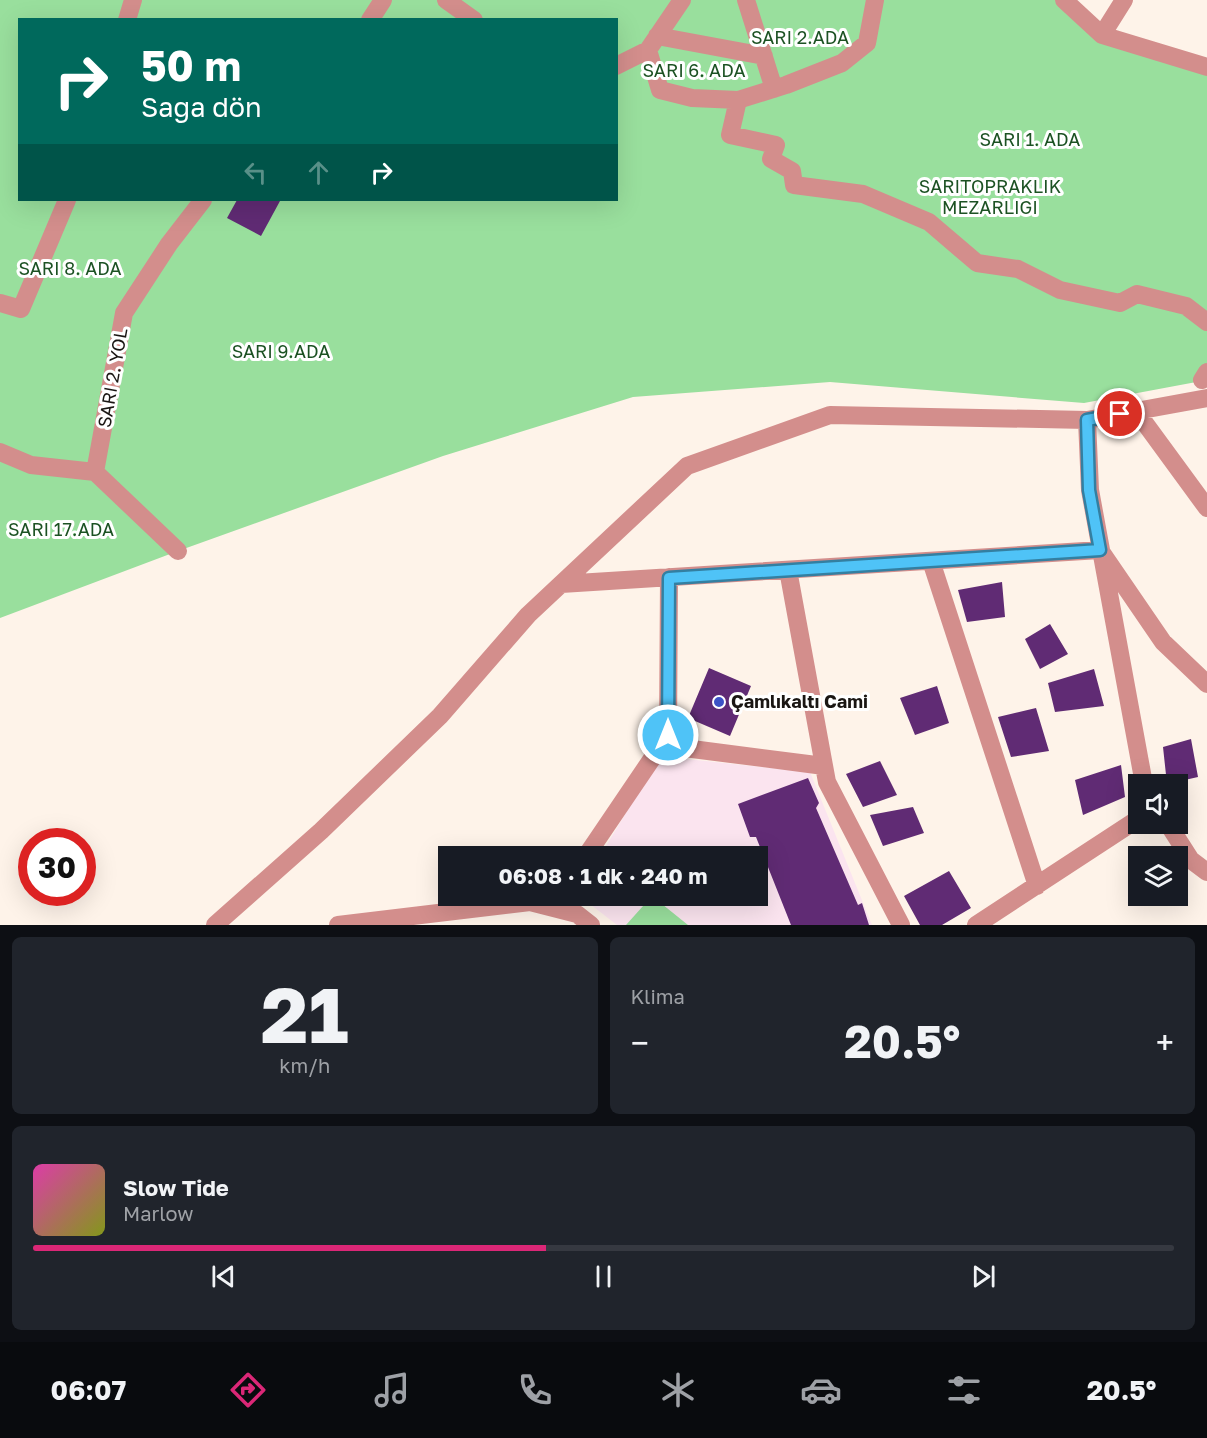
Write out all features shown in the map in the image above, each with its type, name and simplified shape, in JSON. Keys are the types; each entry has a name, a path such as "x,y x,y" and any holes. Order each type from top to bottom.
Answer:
{"street":[{"path":"128,18 133,0"},
{"path":"371,18 383,0"},
{"path":"446,0 471,18"},
{"path":"618,65 652,43 682,0"},
{"path":"746,0 774,89"},
{"path":"652,43 660,90 692,98 738,100 842,63 867,43 875,0"},
{"path":"1064,0 1102,35 1207,67"},
{"path":"1102,35 1124,0"},
{"path":"652,43 764,56"},
{"path":"738,100 730,135 776,145 771,159 792,171 794,185 864,194 929,222 977,263 1018,269 1060,290 1120,303 1137,294 1186,306 1207,322"},
{"path":"0,303 21,309 67,201"},
{"name":"SARI 2. YOL","path":"95,472 124,313 169,244 202,201"},
{"path":"214,925 321,831 440,716 528,615 687,466 830,415 1087,420 1207,398"},
{"path":"1136,411 1207,507"},
{"path":"1087,420 1089,490 1142,774"},
{"path":"0,452 31,465 95,472 178,551"},
{"path":"561,585 1100,550"},
{"path":"1100,550 1163,642 1207,684"},
{"path":"931,561 1036,886"},
{"path":"788,570 827,782 901,925"},
{"path":"593,846 668,735 669,578"},
{"path":"661,745 824,766"},
{"path":"976,925 1128,826"},
{"path":"1174,834 1191,860 1207,872"},
{"path":"338,925 497,906"},
{"path":"564,906 591,925"}],"shaded area":[{"path":"677,758 810,772 872,925 617,925 592,906 768,906 768,846 606,846 654,766"}],"green space":[{"name":"SARITOPRAKLIK MEZARLIĞI","path":"0,0 1064,0 1102,35 1207,67 1207,380 1084,403 830,382 633,397 443,456 0,618"},
{"path":"643,906 664,906 688,925 626,925"}],"building":[{"path":"236,201 280,201 261,236 227,218"},
{"path":"1002,582 1005,617 967,622 958,590"},
{"path":"1050,624 1068,654 1040,669 1025,639"},
{"name":"Çamlıkaltı Cami","path":"709,668 751,686 730,736 688,718"},
{"path":"1094,669 1104,706 1055,712 1048,683"},
{"path":"937,686 949,723 915,735 900,698"},
{"path":"1036,708 1049,751 1011,757 998,717"},
{"path":"1191,739 1198,777 1188,779 1188,774 1166,774 1163,747"},
{"path":"880,761 897,795 863,807 846,774"},
{"path":"1121,765 1125,797 1083,815 1075,780"},
{"path":"808,778 819,803 816,808 858,905 862,903 869,925 791,925 768,867 768,846 760,846 756,837 750,837 738,804"},
{"path":"913,807 924,833 883,846 870,815"},
{"path":"949,871 971,908 942,925 920,925 904,896"}],"place":[{"name":"Çamlıkaltı Cami","path":"719,702"}],"route":[{"path":"668,735 669,578 1100,550 1089,490 1087,420 1120,414"}],"park label":[{"name":"SARI 2.ADA","path":"800,38"},
{"name":"SARI 6. ADA","path":"694,71"},
{"name":"SARI 1. ADA","path":"1030,140"},
{"name":"SARI 8. ADA","path":"70,269"},
{"name":"SARI 9.ADA","path":"281,352"},
{"name":"SARI 17.ADA","path":"61,530"}]}
